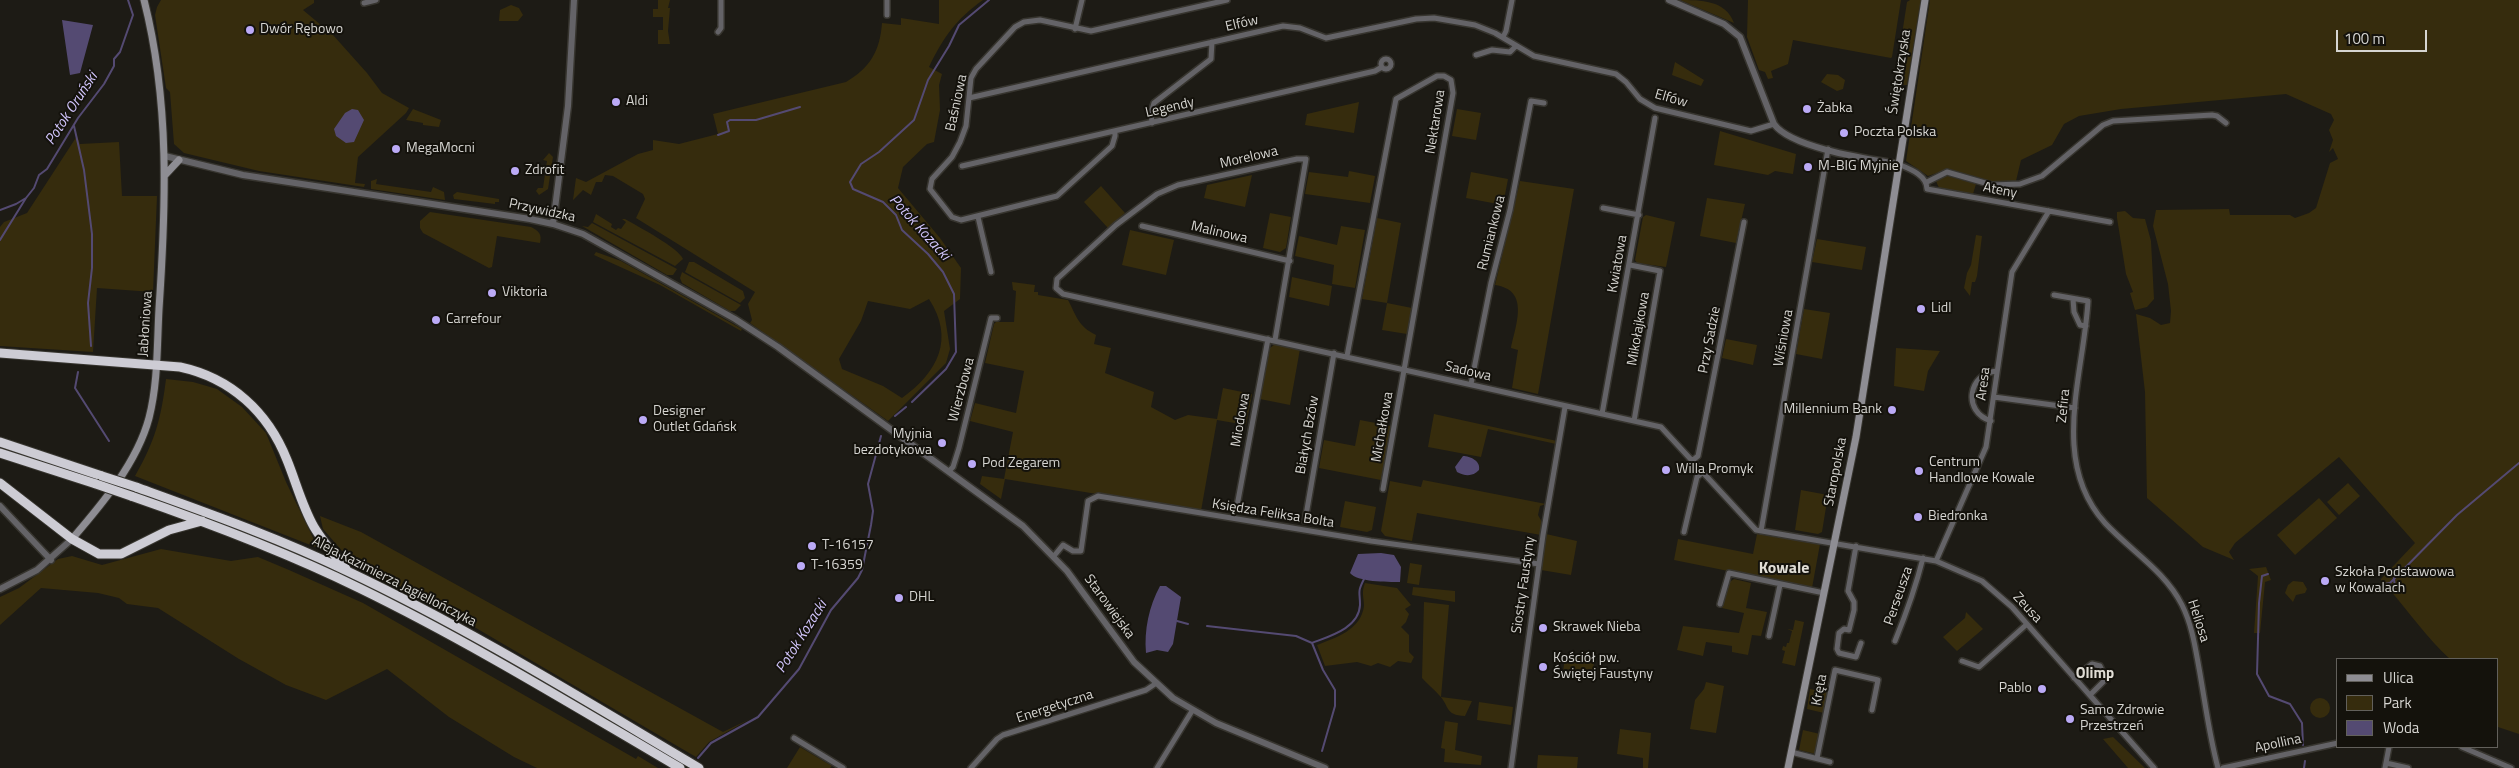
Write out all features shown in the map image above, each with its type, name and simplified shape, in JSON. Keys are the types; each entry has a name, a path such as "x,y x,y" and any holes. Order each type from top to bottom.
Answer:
{"highway":[{"path":"0,353 156,364 196,370 218,380 239,393 258,410 276,436 314,527 348,571"},
{"name":"Aleja Kazimierza Jagiellończyka","path":"0,442 136,487 236,523 348,571 486,644 700,768"},
{"name":"Aleja Kazimierza Jagiellończyka","path":"0,453 202,521 273,549 384,600 499,662 680,768"},
{"path":"0,483 72,539 99,554 121,554 169,530 202,521"}],"main road":[{"name":"Jabłoniowa","path":"72,539 124,471 142,437 149,418 156,364 166,175 156,55 144,0"},
{"name":"Świętokrzyska","path":"1896,179 1925,0"},
{"path":"166,175 179,160"},
{"name":"Staropolska","path":"1788,768 1856,437 1896,179"}],"street":[{"path":"364,3 376,0"},
{"path":"553,224 568,106 574,0"},
{"path":"718,32 721,28 721,0"},
{"path":"887,0 887,15"},
{"path":"1075,29 1082,0"},
{"name":"Baśniowa","path":"1115,132 1116,136 1112,146 1057,196 978,217 956,219 934,197 930,189 932,180 952,157 966,126 971,78 976,69 1015,26 1024,22 1040,20 1091,31 1227,0"},
{"path":"1503,38 1512,0"},
{"path":"1669,0 1724,24 1740,37 1774,124 1790,138 1828,149 1898,164"},
{"name":"Elfów","path":"969,98 1283,26 1300,28 1318,36 1334,37 1424,18 1475,25 1544,59 1616,74 1626,82 1640,99 1655,108 1751,131 1774,124"},
{"path":"1152,123 1151,113 1154,103 1211,59 1212,42"},
{"path":"1476,56 1492,50 1510,52 1516,46"},
{"name":"Legendy","path":"962,166 1375,72 1382,67"},
{"name":"Nektarowa","path":"1347,356 1396,99 1437,76 1444,76 1451,80 1453,92 1405,369"},
{"name":"Rumiankowa","path":"1471,384 1490,283 1510,210 1531,101 1544,103"},
{"path":"1926,182 1947,172 2000,186 2027,182 2053,168 2089,134 2113,121 2212,115 2217,116 2226,123"},
{"name":"Kwiatowa","path":"1602,414 1655,118"},
{"name":"Wiśniowa","path":"1761,531 1828,149"},
{"name":"Przywidzka","path":"165,156 261,178 553,224 583,234 746,326 891,430"},
{"name":"Morelowa","path":"1056,288 1056,279 1061,273 1116,225 1157,194 1178,185 1296,159 1306,159 1276,340"},
{"name":"Ateny","path":"1898,164 1921,176 1926,182 1927,189 2110,222"},
{"path":"1604,208 1638,215"},
{"name":"Aresa","path":"1936,561 1984,456 1991,421 2012,272 2049,212"},
{"path":"978,217 991,272"},
{"name":"Przy Sadzie","path":"1693,460 1698,456 1744,222"},
{"name":"Malinowa","path":"1142,226 1290,261"},
{"name":"Mikołajkowa","path":"1630,265 1660,271 1634,421"},
{"name":"Sadowa","path":"1056,288 1063,294 1661,427 1749,523 1761,531"},
{"name":"Zefira","path":"2054,295 2088,301 2074,408 2073,453 2082,487"},
{"path":"2073,299 2076,318 2080,325 2086,326"},
{"name":"Wierzbowa","path":"949,471 953,467 959,448 991,318 997,318"},
{"name":"Miodowa","path":"1237,506 1268,339"},
{"name":"Białych Bzów","path":"1305,521 1334,353"},
{"name":"Michałkowa","path":"1384,489 1405,369"},
{"path":"1991,421 1980,415 1975,409 1971,395 1978,379 1984,374 1997,371"},
{"path":"1994,397 2074,408"},
{"name":"Siostry Faustyny","path":"1511,768 1539,564 1565,407"},
{"name":"Starowiejska","path":"891,430 1016,520 1054,556 1128,654 1156,684 1192,711 1230,730 1325,768"},
{"path":"1684,532 1697,477 1703,472"},
{"name":"Heliosa","path":"2082,487 2101,518 2164,578 2182,605 2192,632 2218,768"},
{"name":"Księdza Feliksa Bolta","path":"1054,556 1063,545 1073,551 1081,551 1088,501 1098,496 1201,515 1539,564"},
{"path":"0,506 51,560"},
{"path":"1761,531 1835,542"},
{"name":"Jabłoniowa","path":"0,589 30,574 51,560 72,539"},
{"name":"Zeusa","path":"1835,542 1936,561 1982,581 2005,600 2154,768"},
{"path":"1856,546 1848,591 1854,602 1854,615 1849,630 1844,629 1840,633 1837,649 1839,653 1856,657 1861,643"},
{"name":"Perseusza","path":"1895,641 1923,558"},
{"path":"1720,604 1729,573 1824,594"},
{"path":"1769,636 1780,585"},
{"path":"1962,661 1979,667 2027,624"},
{"path":"2074,678 2092,664 2100,666 2106,679 2090,695"},
{"name":"Kręta","path":"1817,758 1835,670 1878,680 1872,710"},
{"name":"Energetyczna","path":"971,768 1003,735 1146,690 1156,684"},
{"path":"1157,768 1192,711"},
{"path":"794,738 843,768"},
{"name":"Apollina","path":"2223,768 2336,743"},
{"path":"2389,748 2386,765 2408,768"},
{"path":"2464,748 2511,768"},
{"path":"1791,752 1830,762"}],"green space":[{"path":"161,0 314,0 314,3 303,10 333,35 382,93 409,108 406,113 358,157 355,183 365,184 364,187 259,171 184,153 174,144 170,92 166,88 155,15"},
{"path":"658,0 670,0 668,31 670,44 658,44 658,30 663,30 663,17 653,17 653,9 658,9"},
{"path":"939,0 983,0 965,14 951,30 929,67 942,74 939,85 940,110 934,142 927,144 903,167 898,188 940,238 961,268 960,299 944,311 950,349 946,363 888,421 750,323 752,320 748,304 755,292 636,218 645,199 643,194 613,176 605,175 602,182 596,182 591,195 583,190 573,200 576,178 586,182 638,154 653,150 653,140 679,144 718,134 713,114 846,82 861,71 872,58 879,42 882,23 901,25 901,18 939,24","holes":["929,299 937,314 941,328 939,354 925,377 902,398 883,386 842,369 839,359 861,321 868,301 910,309"]},
{"path":"1680,0 1712,3 1725,10 1734,23"},
{"path":"1748,0 1901,0 1892,57 1793,40 1788,64 1771,71 1773,78 1768,79 1765,72 1759,70 1747,37"},
{"path":"1910,0 1921,0 1907,85 1902,85 1902,61 1898,60 1907,2"},
{"path":"1930,0 2519,0 2519,734 2499,727 2499,658 2449,658 2426,634 2389,589 2381,589 2381,579 2415,543 2339,457 2235,543 2229,552 2234,560 2203,547 2147,498 2145,392 2136,314 2150,318 2161,325 2170,323 2171,311 2168,284 2153,226 2156,210 2229,209 2230,215 2290,215 2295,218 2309,213 2316,208 2330,163 2338,159 2333,148 2329,152 2333,140 2329,130 2334,120 2331,114 2286,94 2121,109 2079,116 2064,124 2052,145 2021,160 2016,181 1994,182 1949,169 1928,176 1906,161"},
{"path":"511,5 519,8 523,15 518,21 499,21 500,10"},
{"path":"1675,62 1704,80 1701,86 1672,75"},
{"path":"1827,74 1838,75 1845,80 1843,89 1837,91 1821,82"},
{"path":"1359,102 1354,133 1305,125 1307,114"},
{"path":"413,109 441,120 439,127 406,120"},
{"path":"1457,109 1481,113 1476,140 1452,136"},
{"path":"1720,131 1796,154 1793,174 1775,171 1768,175 1714,165"},
{"path":"77,136 80,144 119,142 122,196 157,196 153,292 97,288 93,352 0,346 0,227 4,222 27,213"},
{"path":"549,153 553,157 548,189 539,195 536,191 538,188 543,188 547,161 543,160"},
{"path":"1349,171 1375,176 1370,203 1305,194 1309,172 1348,177"},
{"path":"1471,172 1508,179 1503,205 1466,198"},
{"path":"1252,175 1245,207 1204,198 1207,185"},
{"path":"1945,175 1976,184 1973,194 1939,188 1936,181"},
{"path":"377,179 376,184 431,192 433,187 444,192 445,200 371,189 371,181"},
{"path":"1520,181 1574,189 1538,394 1512,388 1518,350 1511,348 1517,319 1517,301 1506,288 1495,285"},
{"path":"1101,186 1125,213 1108,228 1084,202"},
{"path":"457,192 499,199 499,202 495,202 495,204 454,199 453,195"},
{"path":"1707,198 1745,204 1736,243 1700,236"},
{"path":"2125,211 2133,218 2145,219 2151,241 2154,299 2147,307 2135,310 2130,293 2133,292 2126,274 2117,218 2117,212"},
{"path":"430,212 531,227 539,233 541,237 540,243 497,236 492,267 489,268 423,233 420,228 420,221"},
{"path":"1270,213 1291,217 1286,248 1280,252 1263,248"},
{"path":"596,214 612,224 611,227 616,230 618,228 621,229 626,222 622,219 625,219 666,243 680,254 683,259 675,266 593,222"},
{"path":"1646,215 1675,222 1666,267 1637,263 1635,260 1643,217"},
{"path":"1377,218 1401,223 1387,303 1362,299"},
{"path":"592,223 677,269 673,275 667,275 582,226 588,227"},
{"path":"1341,226 1365,230 1355,288 1332,284 1334,265 1295,256 1299,236 1337,245"},
{"path":"1130,230 1174,240 1166,275 1122,265"},
{"path":"1976,235 1982,236 1977,276 1975,282 1972,282 1970,296 1964,288 1971,265"},
{"path":"1817,239 1866,247 1862,270 1812,262"},
{"path":"596,252 621,261 742,329 741,331 660,285 594,255"},
{"path":"689,262 694,262 743,291 745,298 740,303 685,272"},
{"path":"682,272 741,305 735,311 730,311 682,283 680,278"},
{"path":"1292,277 1332,286 1329,306 1289,297"},
{"path":"1012,282 1035,285 1034,292 1038,292 1038,295 1068,300 1085,328 1096,335 1094,344 1111,348 1105,373 1154,392 1151,407 1175,420 1188,415 1217,419 1223,388 1252,394 1246,425 1217,420 1201,511 1005,479 1001,499 980,484 982,476 1004,479 1013,432 970,421 975,403 1016,413 1024,371 985,363 994,324 996,322 1014,322 1016,291 1013,290"},
{"path":"1387,303 1412,308 1407,334 1382,330"},
{"path":"1804,309 1830,313 1822,359 1796,354"},
{"path":"1726,339 1757,345 1753,365 1722,358"},
{"path":"1275,344 1300,349 1290,405 1260,399 1270,348"},
{"path":"1896,348 1940,351 1928,371 1924,391 1894,386"},
{"path":"166,379 193,382 217,389 242,407 266,433 286,482 318,548 135,476 148,452 156,429"},
{"path":"1434,414 1557,441 1556,444 1488,429 1481,457 1428,447"},
{"path":"1360,420 1391,426 1381,480 1319,468 1324,440 1355,446"},
{"path":"1423,480 1546,504 1540,506 1538,515 1543,524 1541,535 1417,513 1412,541 1385,536 1381,531 1390,481 1421,487"},
{"path":"2348,483 2360,496 2339,515 2327,502"},
{"path":"1801,490 1828,495 1822,532 1818,534 1795,530"},
{"path":"2319,498 2337,518 2295,555 2277,535"},
{"path":"1345,501 1376,507 1372,530 1367,532 1340,527"},
{"path":"320,516 361,532 723,732 750,719 709,742 696,757 447,611 350,560 323,529"},
{"path":"1546,534 1577,541 1571,575 1541,570"},
{"path":"1757,534 1820,544 1812,588 1674,560 1678,539 1753,554"},
{"path":"161,549 231,561 258,557 289,570 363,603 636,759 638,756 658,768 537,768 514,757 449,717 387,669 326,700 286,685 239,659 158,608 127,604 119,598 98,593 41,588 0,625 0,597 19,588 58,559 72,556 102,565"},
{"path":"1410,563 1422,565 1419,585 1407,583"},
{"path":"2266,567 2271,580 2265,582 2260,633 2254,633 2258,576 2249,569"},
{"path":"1734,579 1751,583 1746,608 1767,612 1761,636 1752,635 1748,655 1732,652 1732,646 1706,642 1703,656 1677,650 1683,626 1739,633 1744,613 1722,608 1728,583"},
{"path":"2293,581 2303,582 2307,589 2305,593 2296,595 2293,602 2285,593 2288,585"},
{"path":"1365,583 1397,588 1411,605 1405,609 1409,614 1406,622 1401,627 1409,635 1409,652 1414,657 1411,663 1398,661 1390,667 1378,663 1371,666 1357,662 1325,666 1317,645 1346,632 1358,621 1364,606 1363,592"},
{"path":"1413,587 1455,591 1455,602 1412,595"},
{"path":"1424,602 1449,605 1441,697 1472,701 1465,716 1450,712 1442,699 1422,678"},
{"path":"1966,612 1983,629 1957,651 1943,637 1965,618"},
{"path":"1795,620 1804,622 1795,666 1782,663 1785,651 1782,650 1783,646 1786,647 1787,643 1789,643 1792,631 1787,629 1793,630"},
{"path":"1565,655 1594,658 1593,676 1563,673"},
{"path":"1706,682 1724,686 1716,733 1690,729 1695,700 1704,689"},
{"path":"1810,689 1829,693 1824,713 1807,709"},
{"path":"2320,698 2327,701 2330,708 2327,715 2320,718 2313,715 2310,708 2313,701"},
{"path":"1479,702 1513,707 1511,725 1477,720"},
{"path":"1445,721 1458,723 1455,750 1482,756 1481,765 1444,762 1445,749 1441,748"},
{"path":"1620,729 1651,733 1648,768 1643,768 1643,758 1617,754"},
{"path":"1803,730 1820,734 1816,754 1799,750"},
{"path":"2113,737 2145,768 2128,768 2103,739"},
{"path":"800,747 832,766 830,768 787,768"},
{"path":"1538,755 1578,757 1577,768 1537,768"}],"water":[{"path":"62,20 93,25 80,73 70,75"},
{"path":"352,109 358,110 364,120 354,142 346,143 336,136 334,129 345,113"},
{"path":"1463,456 1472,458 1477,462 1479,470 1474,474 1468,475 1457,472 1455,467"},
{"path":"1381,553 1394,555 1401,567 1400,582 1365,580 1350,573 1358,554"},
{"path":"1160,586 1166,586 1181,597 1173,644 1168,652 1157,650 1146,653 1148,618"}],"waterway":[{"name":"Potok Oruński","path":"0,210 26,198 34,188 39,175 47,169 78,118 104,84 114,66 114,59 120,52 133,15 128,0"},
{"name":"Potok Kozacki","path":"912,402 946,369 956,352 954,294 943,272 928,254 902,230 896,215 883,202 853,189 850,182 861,164 879,152 914,120 928,80 949,46 959,25 989,0"},
{"path":"718,135 729,131 727,122 730,120 756,120 800,107"},
{"path":"74,126 84,170 92,234 92,268 88,303 91,346"},
{"path":"0,240 26,198"},
{"path":"78,372 75,388 109,441"},
{"name":"Potok Kozacki","path":"895,416 906,407"},
{"name":"Potok Kozacki","path":"698,758 711,743 758,717 799,669 831,610 858,578 862,570 873,511 868,484 881,436"},
{"path":"2384,584 2390,583 2457,515 2519,463"},
{"path":"2268,574 2262,576 2259,603 2257,674 2269,696 2290,704 2302,723 2303,745"},
{"path":"2394,578 2395,588"},
{"path":"1207,626 1296,636 1312,643 1342,630 1355,620 1360,605 1360,590 1364,579"},
{"path":"1177,621 1188,624"},
{"path":"1312,643 1323,670 1335,690 1335,706 1322,751"},
{"path":"2304,768 2305,761"}],"place":[{"name":"Dwór Rębowo","path":"250,30"},
{"name":"Aldi","path":"616,102"},
{"name":"Żabka","path":"1807,109"},
{"name":"Poczta Polska","path":"1844,133"},
{"name":"MegaMocni","path":"396,149"},
{"name":"M-BIG Myjnie","path":"1808,167"},
{"name":"Zdrofit","path":"515,171"},
{"name":"Viktoria","path":"492,293"},
{"name":"Lidl","path":"1921,309"},
{"name":"Carrefour","path":"436,320"},
{"name":"Millennium Bank","path":"1892,410"},
{"name":"Designer Outlet Gdańsk","path":"643,420"},
{"name":"Myjnia bezdotykowa","path":"942,443"},
{"name":"Pod Zegarem","path":"972,464"},
{"name":"Willa Promyk","path":"1666,470"},
{"name":"Centrum Handlowe Kowale","path":"1919,471"},
{"name":"Biedronka","path":"1918,517"},
{"name":"T-16157","path":"812,546"},
{"name":"T-16359","path":"801,566"},
{"name":"Szkoła Podstawowa w Kowalach","path":"2325,581"},
{"name":"DHL","path":"899,598"},
{"name":"Skrawek Nieba","path":"1543,628"},
{"name":"Kościół pw. Świętej Faustyny","path":"1543,667"},
{"name":"Pablo","path":"2042,689"},
{"name":"Samo Zdrowie Przestrzeń","path":"2070,719"}],"district":[{"name":"Kowale","path":"1784,569"},
{"name":"Olimp","path":"2095,674"}]}
